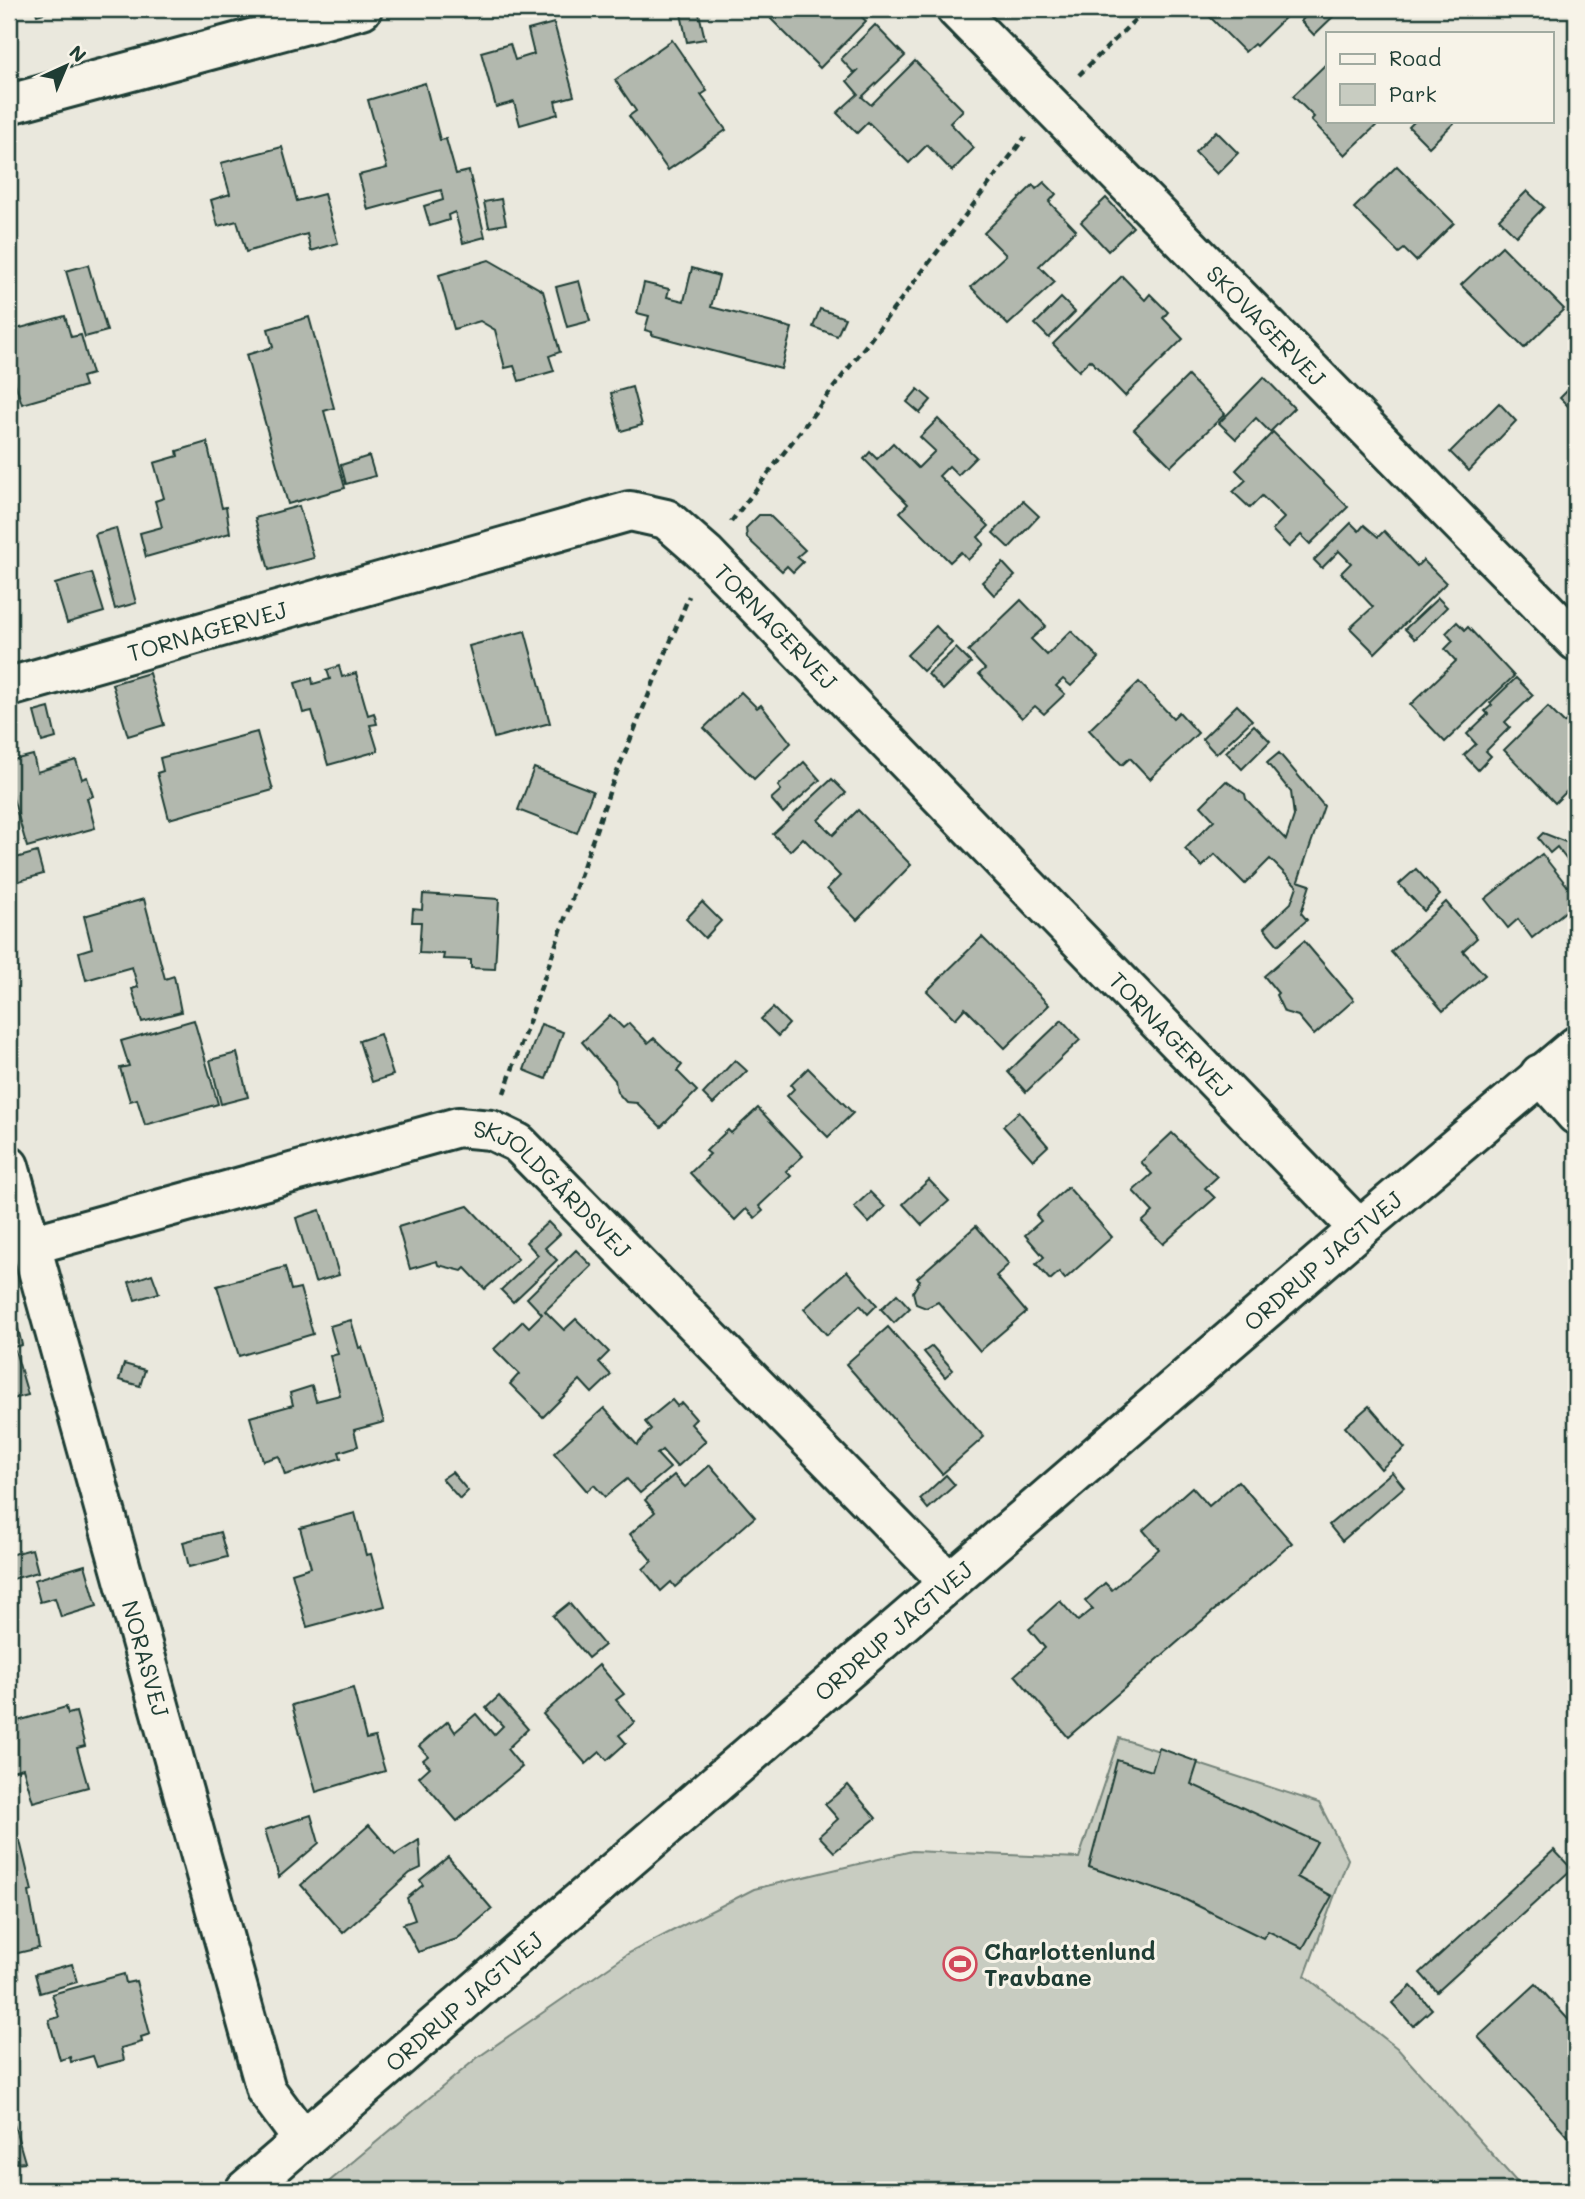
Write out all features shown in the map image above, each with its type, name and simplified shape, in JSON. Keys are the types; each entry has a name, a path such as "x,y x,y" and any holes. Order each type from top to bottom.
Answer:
{"street":[{"path":"9,104 362,9"},
{"name":"SKOVAGERVEJ","path":"956,9 1048,106 1576,641"},
{"name":"TORNAGERVEJ","path":"9,687 630,511 666,519 706,554 1359,1229"},
{"name":"ORDRUP JAGTVEJ","path":"245,2190 1359,1229 1576,1046"},
{"path":"1540,1074 1576,1115"},
{"name":"SKJOLDGÅRDSVEJ","path":"31,1245 458,1127 491,1130 518,1143 949,1582"},
{"name":"NORASVEJ","path":"9,1166 266,2090 303,2140"}],"path":[{"path":"491,1130 611,787 706,554 1048,106 1146,9"}],"green space":[{"name":"Charlottenlund Travbane","path":"1119,1738 1319,1803 1348,1859 1305,1976 1397,2048 1524,2190 319,2190 477,2058 629,1953 754,1889 912,1851 1079,1858"}],"building":[{"path":"35,9 57,9 37,15"},
{"path":"680,9 698,9 705,39 687,42"},
{"path":"781,9 853,9 866,21 820,68 771,19"},
{"path":"1210,9 1294,9 1256,46 1254,44 1245,52 1206,13"},
{"path":"1313,9 1341,9 1314,35 1301,21"},
{"path":"554,23 574,96 555,101 558,114 520,125 514,102 496,107 481,52 510,44 515,60 534,54 528,30"},
{"path":"875,25 905,56 862,97 871,105 915,61 963,110 950,123 974,148 952,171 927,145 909,163 868,122 857,133 837,113 858,94 847,81 857,71 853,72 841,59"},
{"path":"672,40 707,91 701,95 726,130 668,170 629,116 636,111 615,80"},
{"path":"1326,64 1326,122 1380,122 1345,155 1311,120 1314,117 1293,96"},
{"path":"425,83 440,140 446,139 456,174 469,171 485,237 463,243 455,212 448,215 449,220 430,226 424,206 443,200 441,190 368,210 359,175 387,168 368,100"},
{"path":"1414,122 1455,122 1429,147 1409,127"},
{"path":"1216,131 1238,153 1217,174 1195,152"},
{"path":"282,147 297,201 324,194 338,243 311,251 307,234 246,252 237,221 218,226 211,200 230,194 221,163"},
{"path":"1397,166 1454,223 1416,261 1404,249 1399,253 1354,208"},
{"path":"1044,182 1056,194 1049,202 1076,230 1039,266 1055,282 1008,325 971,287 1006,255 984,233 1033,185 1036,189"},
{"path":"1527,191 1544,207 1516,236 1499,219"},
{"path":"1106,198 1133,227 1108,251 1081,222"},
{"path":"501,199 506,224 489,227 484,202"},
{"path":"1502,246 1564,309 1524,348 1461,285"},
{"path":"489,260 543,291 560,352 549,356 554,371 519,381 514,366 505,368 495,330 480,321 454,329 439,275"},
{"path":"88,265 107,331 85,337 66,271"},
{"path":"692,268 719,276 711,307 792,328 781,369 652,335 652,332 645,330 649,316 637,313 644,283 669,289 667,297 684,301"},
{"path":"1122,276 1145,300 1150,294 1168,312 1163,318 1183,339 1125,396 1090,360 1079,371 1053,344"},
{"path":"579,281 590,321 567,327 556,287"},
{"path":"1576,293 1576,312 1567,303"},
{"path":"1061,298 1075,312 1049,338 1035,324"},
{"path":"820,309 845,318 837,336 813,327"},
{"path":"65,316 71,337 81,335 92,374 82,377 85,386 22,404 14,380 9,381 9,331"},
{"path":"309,317 334,408 324,411 345,488 288,504 246,355 273,347 268,329"},
{"path":"1188,376 1225,414 1171,466 1134,429"},
{"path":"1264,377 1294,408 1270,432 1256,418 1236,439 1219,423"},
{"path":"1576,382 1576,414 1560,398"},
{"path":"632,387 642,425 621,431 611,393"},
{"path":"918,389 931,400 920,413 907,402"},
{"path":"1499,403 1516,421 1469,471 1450,452"},
{"path":"938,419 976,457 958,475 949,466 939,476 989,526 978,537 984,544 968,560 961,552 950,562 900,512 908,504 864,459 870,452 877,459 893,443 918,468 935,451 920,437"},
{"path":"1273,432 1348,507 1310,544 1301,535 1289,547 1272,530 1284,518 1262,496 1250,508 1233,492 1246,480 1236,470"},
{"path":"207,442 222,508 226,507 230,533 146,557 140,533 162,527 155,501 164,498 154,463 178,456 177,451"},
{"path":"369,456 375,476 346,484 341,465"},
{"path":"1023,501 1039,516 1009,548 993,533"},
{"path":"299,506 314,558 269,570 255,518"},
{"path":"759,515 769,515 805,550 797,557 803,562 793,572 787,566 782,571 747,538 746,528"},
{"path":"1351,523 1359,531 1364,525 1378,537 1384,531 1417,566 1423,560 1446,583 1375,653 1350,628 1373,607 1341,573 1351,563 1339,551 1322,568 1314,560"},
{"path":"116,528 136,603 115,609 95,534"},
{"path":"1003,563 1015,576 994,595 982,582"},
{"path":"92,573 104,612 67,623 55,584"},
{"path":"1438,598 1447,607 1415,639 1405,629"},
{"path":"1021,600 1046,626 1031,639 1047,655 1071,631 1099,658 1071,686 1063,679 1056,686 1065,694 1044,714 1035,706 1022,718 979,674 985,669 968,651"},
{"path":"1457,622 1465,630 1468,627 1514,676 1445,742 1410,705 1456,661 1445,649 1453,641 1446,633"},
{"path":"936,626 952,643 923,671 907,655"},
{"path":"525,631 550,723 494,738 469,646"},
{"path":"956,648 971,663 943,690 928,674"},
{"path":"339,666 342,677 356,673 368,715 374,713 377,724 370,725 378,751 328,765 312,711 303,713 295,683 312,678 313,684 330,679 327,670"},
{"path":"149,673 164,725 128,736 112,684"},
{"path":"1516,678 1533,695 1505,722 1510,727 1486,751 1491,756 1478,770 1464,755 1476,744 1467,734 1488,714 1485,711 1492,705 1490,703"},
{"path":"1139,682 1173,718 1179,712 1198,733 1150,779 1130,758 1122,765 1089,730"},
{"path":"741,692 757,708 761,705 791,743 754,779 704,728"},
{"path":"1237,705 1252,720 1216,754 1202,739"},
{"path":"1548,707 1564,723 1572,715 1576,719 1576,782 1555,803 1504,750"},
{"path":"49,708 56,738 42,742 34,712"},
{"path":"1254,725 1270,741 1242,769 1226,752"},
{"path":"257,732 273,790 169,819 157,773 163,771 160,758"},
{"path":"1279,753 1324,806 1298,881 1310,885 1301,913 1307,920 1278,945 1264,928 1291,903 1297,886 1270,859 1245,884 1215,854 1202,867 1185,849 1214,820 1201,806 1226,781 1245,794 1246,799 1286,840 1294,816 1291,792 1267,763"},
{"path":"33,755 37,772 76,760 82,779 87,777 93,796 87,798 95,828 27,847 9,784 9,761"},
{"path":"804,762 820,780 783,813 771,799 781,790 778,786"},
{"path":"534,768 593,791 577,833 518,810"},
{"path":"832,779 846,793 818,820 833,835 858,810 911,865 857,920 827,889 840,876 803,838 790,851 773,834"},
{"path":"1543,833 1576,846 1576,872 1557,847 1550,853 1538,838"},
{"path":"37,852 43,874 9,884 9,860"},
{"path":"1542,854 1576,897 1576,903 1532,938 1518,919 1508,928 1485,899"},
{"path":"1416,869 1440,895 1424,911 1399,884"},
{"path":"423,894 499,899 495,969 471,968 471,960 443,959 444,954 419,953 421,922 412,922 413,909 422,910"},
{"path":"144,899 165,979 174,976 181,1012 142,1022 132,989 138,987 132,967 86,980 79,952 92,948 84,916"},
{"path":"702,902 721,921 705,938 686,919"},
{"path":"1446,902 1477,938 1463,951 1485,975 1443,1011 1391,952"},
{"path":"982,937 1049,1005 1005,1048 965,1008 955,1019 927,991"},
{"path":"1304,941 1354,1000 1314,1035 1298,1016 1284,1012 1276,995 1278,993 1264,976"},
{"path":"773,1008 789,1024 778,1036 761,1019"},
{"path":"610,1015 623,1028 629,1023 648,1043 654,1038 682,1065 677,1071 697,1091 661,1127 637,1103 626,1102 617,1092 615,1080 582,1042"},
{"path":"194,1020 218,1104 145,1125 137,1099 130,1101 120,1068 129,1066 121,1041"},
{"path":"1062,1020 1080,1040 1026,1092 1008,1072"},
{"path":"541,1024 563,1032 546,1079 524,1070"},
{"path":"380,1034 393,1075 372,1082 359,1041"},
{"path":"237,1053 248,1097 221,1104 210,1060"},
{"path":"735,1060 747,1071 713,1104 703,1094"},
{"path":"808,1068 853,1113 828,1137 787,1096 794,1089 791,1085"},
{"path":"758,1108 803,1156 786,1171 791,1176 759,1206 763,1211 755,1218 746,1209 735,1220 690,1173 710,1154 706,1151 728,1130 731,1133"},
{"path":"1019,1112 1048,1146 1033,1160 1003,1126"},
{"path":"1172,1133 1217,1177 1205,1188 1215,1198 1163,1244 1142,1222 1153,1212 1133,1191 1152,1174 1141,1162"},
{"path":"929,1180 949,1201 922,1225 903,1204"},
{"path":"1068,1187 1112,1237 1065,1279 1059,1272 1050,1280 1036,1264 1044,1257 1025,1235 1041,1221 1036,1215"},
{"path":"870,1192 885,1207 869,1223 854,1207"},
{"path":"468,1206 518,1259 485,1289 465,1268 462,1271 438,1265 437,1261 410,1269 398,1227"},
{"path":"320,1210 339,1275 315,1282 296,1218"},
{"path":"548,1222 560,1234 545,1248 557,1260 513,1302 501,1290 538,1255 526,1242"},
{"path":"976,1226 1009,1264 996,1276 1026,1312 980,1351 938,1302 926,1308 916,1304 913,1292 920,1280 917,1278"},
{"path":"576,1250 592,1266 545,1311 564,1330 576,1319 609,1352 599,1362 611,1375 592,1393 580,1380 543,1417 510,1384 519,1374 494,1349 523,1321 529,1327 542,1314 527,1298"},
{"path":"285,1267 291,1290 300,1288 313,1334 239,1356 217,1286"},
{"path":"847,1271 877,1305 868,1314 860,1305 827,1335 804,1309"},
{"path":"152,1274 159,1293 135,1300 129,1282"},
{"path":"897,1294 910,1308 894,1323 881,1309"},
{"path":"15,1316 22,1345 9,1348 9,1317"},
{"path":"351,1320 359,1348 362,1347 384,1422 354,1430 358,1446 339,1452 341,1458 285,1475 279,1456 263,1461 250,1417 293,1405 290,1393 312,1386 316,1401 340,1395 330,1356 338,1354 330,1326"},
{"path":"888,1327 984,1437 942,1474 846,1364"},
{"path":"932,1346 953,1370 945,1377 924,1352"},
{"path":"15,1350 28,1395 9,1400 9,1352"},
{"path":"124,1364 145,1370 140,1386 119,1380"},
{"path":"672,1400 677,1406 682,1403 696,1419 691,1424 706,1441 677,1467 662,1450 657,1454 670,1468 640,1493 627,1479 605,1497 594,1485 587,1491 554,1453 604,1408 637,1445 651,1429 645,1422"},
{"path":"1369,1406 1405,1448 1381,1469 1345,1427"},
{"path":"710,1465 755,1517 675,1587 671,1582 661,1591 643,1569 652,1561 630,1534 655,1512 645,1500 674,1475 685,1487"},
{"path":"452,1472 468,1491 460,1499 442,1479"},
{"path":"1392,1472 1404,1487 1342,1541 1329,1525"},
{"path":"946,1475 955,1485 928,1509 920,1499"},
{"path":"1238,1481 1292,1543 1068,1737 1015,1675 1045,1648 1029,1629 1060,1601 1078,1621 1093,1609 1085,1601 1105,1583 1112,1590 1159,1549 1143,1530 1192,1487 1209,1506"},
{"path":"355,1513 366,1555 371,1554 385,1606 307,1627 292,1573 311,1567 300,1528"},
{"path":"220,1532 227,1557 189,1567 183,1542"},
{"path":"32,1549 38,1572 9,1580 9,1555"},
{"path":"85,1565 97,1606 61,1617 55,1598 40,1602 34,1580"},
{"path":"569,1603 604,1645 588,1658 553,1616"},
{"path":"599,1665 624,1694 616,1700 635,1722 619,1735 626,1743 607,1760 600,1752 586,1764 543,1714"},
{"path":"353,1688 366,1739 375,1737 385,1771 316,1792 292,1705"},
{"path":"499,1696 528,1729 507,1749 522,1767 457,1821 419,1777 430,1767 423,1760 428,1756 419,1746 448,1721 455,1732 476,1714 494,1735 503,1726 486,1708"},
{"path":"66,1707 68,1714 76,1712 85,1746 77,1748 88,1787 33,1802 23,1768 12,1771 9,1761 9,1741 15,1739 11,1723"},
{"path":"1159,1748 1198,1762 1191,1784 1317,1842 1297,1877 1332,1896 1303,1948 1268,1931 1263,1938 1182,1898 1089,1867 1117,1760 1152,1771"},
{"path":"848,1785 876,1818 834,1852 819,1836 838,1819 825,1804"},
{"path":"311,1815 319,1843 279,1877 265,1830"},
{"path":"369,1825 395,1855 419,1840 421,1868 410,1873 343,1933 301,1885"},
{"path":"20,1841 32,1891 29,1892 39,1948 14,1954 19,1977 9,1979 9,1843"},
{"path":"1554,1850 1572,1869 1437,1992 1420,1973"},
{"path":"448,1857 492,1909 457,1939 418,1952 403,1924 415,1920 407,1898 423,1885 420,1880"},
{"path":"72,1964 77,1982 40,1993 35,1974"},
{"path":"124,1974 126,1983 136,1981 150,2034 141,2037 142,2042 121,2048 124,2060 97,2067 93,2056 71,2062 70,2057 60,2060 49,2020 59,2017 52,1994"},
{"path":"1536,1984 1576,2028 1576,2145 1478,2037"},
{"path":"1411,1986 1432,2009 1413,2026 1392,2003"},
{"path":"9,2107 25,2162 14,2163 9,2172"}],"place":[{"name":"Charlottenlund Travbane","path":"960,1964"}]}
